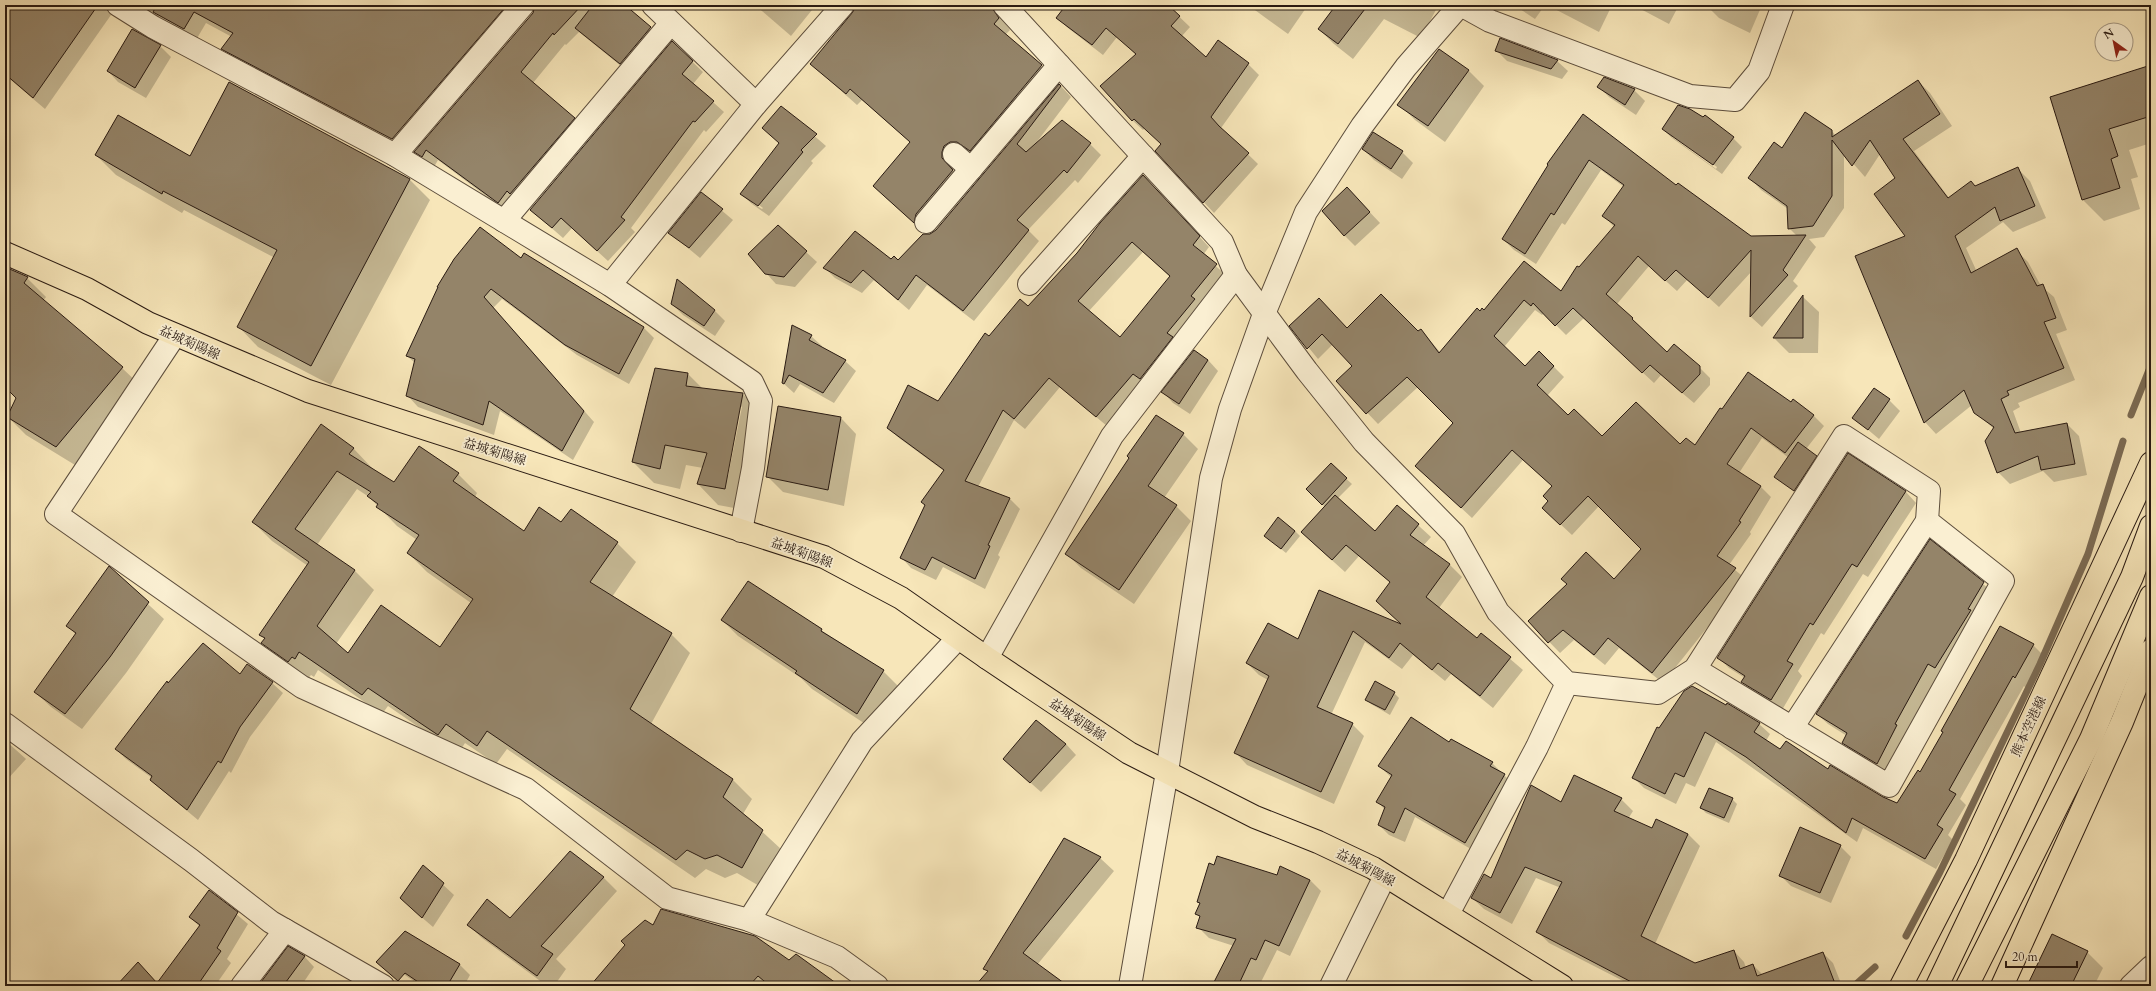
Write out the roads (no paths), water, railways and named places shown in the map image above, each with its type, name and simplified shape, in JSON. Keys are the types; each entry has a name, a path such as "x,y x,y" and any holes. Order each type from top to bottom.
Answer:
{"main road":[{"name":"益城菊陽線","path":"5,253 88,289 148,323 308,391 824,557 901,598 987,658 1129,753 1255,818 1318,842 1385,876 1562,986"},
{"name":"熊本空港線","path":"1901,986 1966,860 2151,463"},
{"path":"1937,986 2132,577 2151,526"},
{"path":"1967,986 2091,739 2151,596"},
{"path":"2002,986 2122,722 2151,650"}],"street":[{"path":"118,5 153,27 395,155 610,285 752,382 761,401 753,468 741,531"},
{"path":"395,155 522,5"},
{"path":"1004,5 1222,242 1236,275 1264,314 1364,442 1454,534 1498,612 1567,683 1658,693 1695,669 1844,436 1929,491 1927,521 1792,728"},
{"path":"1130,986 1167,772 1211,478 1230,409 1264,314 1306,212 1362,126 1406,68 1460,5 1490,21 1690,96 1735,100 1759,71 1783,5"},
{"path":"610,285 756,104 841,6"},
{"path":"504,221 660,10 756,104"},
{"path":"926,222 1059,65"},
{"path":"954,154 971,169"},
{"path":"1029,284 1143,156"},
{"path":"987,658 1112,436 1236,275"},
{"path":"175,335 56,514 302,687 526,789 667,898 749,920 837,958 878,986"},
{"path":"1695,669 1889,786 2003,581 1927,521"},
{"path":"749,920 862,741 958,638"},
{"path":"1448,914 1537,747 1567,683"},
{"path":"5,724 191,860 271,922 381,985"},
{"path":"1332,986 1385,876"},
{"path":"242,986 285,930"},
{"path":"2131,986 2151,967"}],"waterway":[{"path":"2131,415 2151,365"},
{"path":"1906,936 1940,872 2040,664 2088,554 2123,441"},
{"path":"1854,986 1875,967"}]}
